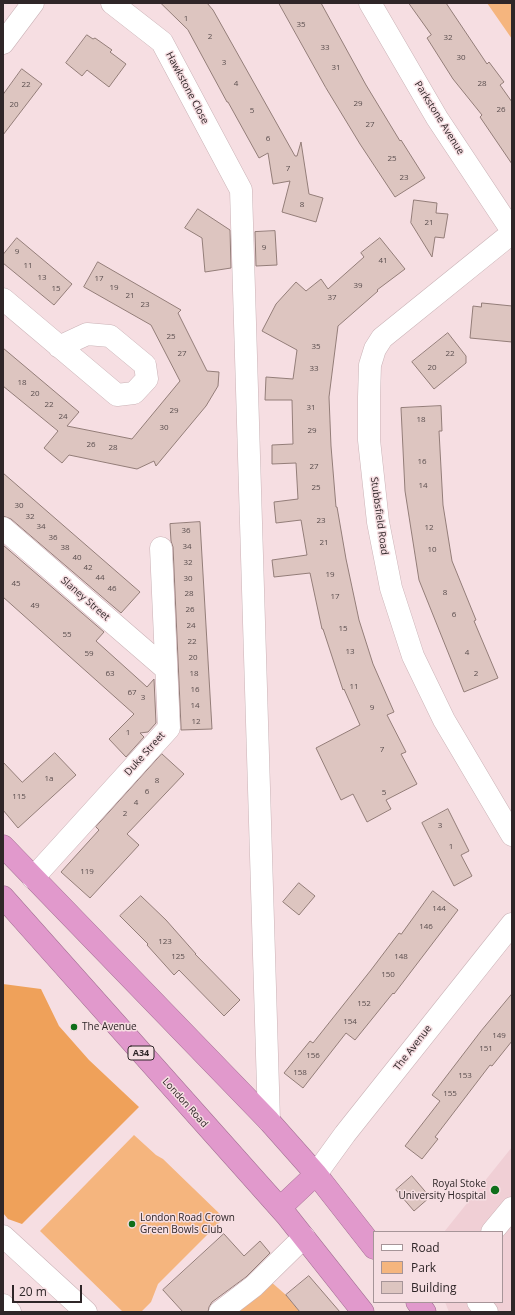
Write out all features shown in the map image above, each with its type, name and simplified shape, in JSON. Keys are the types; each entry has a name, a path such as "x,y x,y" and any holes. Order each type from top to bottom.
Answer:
{"highway":[{"path":"3,846 269,1121 316,1174 373,1247"},
{"name":"London Road","path":"3,897 280,1208 363,1312"},
{"path":"280,1208 316,1174"},
{"path":"418,1303 425,1312"}],"street":[{"path":"3,43 33,3"},
{"name":"Hawkstone Close","path":"112,3 162,42 241,190 269,1121"},
{"name":"Parkstone Avenue","path":"370,3 437,118 512,232"},
{"name":"Stubbsfield Road","path":"512,232 382,338 375,349 370,364 369,440 378,522 391,588 413,656 444,720 512,835"},
{"path":"3,299 59,347"},
{"name":"Slaney Street","path":"3,528 166,669"},
{"name":"Duke Street","path":"33,878 169,728 161,548"},
{"name":"The Avenue","path":"316,1174 345,1134 512,924"},
{"path":"493,1231 512,1208"},
{"path":"3,1236 86,1312"},
{"path":"220,1312 254,1286 304,1237"},
{"path":"479,1303 487,1312"},
{"path":"3,1305 10,1312"}],"shaded area":[{"path":"3,984 41,989 59,1026 89,1060 139,1107 22,1224 8,1219 3,1213"},
{"name":"Royal Stoke University Hospital","path":"512,1147 512,1312 449,1312 445,1303 503,1303 503,1231 445,1231"}],"green space":[{"path":"487,3 512,3 512,39"},
{"name":"London Road Crown Green Bowls Club","path":"134,1135 156,1155 163,1159 224,1218 158,1284 151,1302 141,1312 123,1312 40,1231"},
{"path":"270,1281 286,1295 300,1312 233,1312"}],"building":[{"path":"161,3 207,3 213,10 295,156 297,156 301,142 309,194 323,198 316,222 282,212 290,181 273,184 268,153 259,158 188,30"},
{"path":"279,3 321,3 366,85 400,141 401,140 425,178 395,197 360,144 326,88"},
{"path":"409,3 446,3 487,64 489,62 504,82 500,85 512,102 512,164 480,117 482,115 453,79 427,38 431,35"},
{"path":"87,35 93,39 95,38 112,50 110,52 126,64 109,87 87,70 82,76 66,63"},
{"path":"22,69 42,84 3,135 3,95"},
{"path":"414,200 437,203 436,213 448,214 444,238 435,237 432,257 411,223"},
{"path":"198,209 230,230 231,268 205,272 202,238 185,228"},
{"path":"275,231 277,265 256,266 255,232"},
{"path":"17,238 72,284 54,305 3,263 3,255"},
{"path":"380,238 405,269 377,290 378,291 338,326 329,397 331,446 336,507 359,620 373,664 394,712 387,715 406,752 401,754 417,784 386,800 391,809 367,822 353,794 341,800 316,748 360,725 344,689 343,690 322,629 310,573 274,577 272,560 307,555 301,520 276,523 274,502 298,499 296,463 272,464 272,445 293,444 292,400 265,400 266,377 293,379 297,350 262,331 276,304 296,282 306,291 321,279 328,289 364,257 361,253"},
{"path":"98,262 181,310 178,313 207,371 219,372 218,386 206,406 156,466 154,461 137,469 69,455 62,463 44,448 58,431 3,386 3,348 79,412 67,426 132,439 180,381 151,325 84,287"},
{"path":"482,303 512,306 512,342 470,338 473,306 481,307"},
{"path":"448,333 466,356 466,363 434,389 412,362"},
{"path":"441,406 442,431 439,431 443,505 452,561 476,620 474,621 498,678 464,692 419,580 405,491 401,408"},
{"path":"3,473 140,592 121,613 11,519 3,516"},
{"path":"200,522 212,729 181,730 173,547 171,541 170,524"},
{"path":"3,545 104,632 96,641 147,687 154,679 156,723 148,732 140,733 144,737 126,757 109,739 134,714 3,597"},
{"path":"55,753 76,775 18,828 3,810 3,762 22,782"},
{"path":"162,754 184,774 127,834 139,845 90,898 61,872 99,830 96,827"},
{"path":"448,809 469,851 461,855 472,876 454,886 422,823"},
{"path":"299,883 315,896 299,915 283,902"},
{"path":"433,891 458,910 394,994 393,993 355,1040 346,1033 303,1088 284,1073 310,1041 313,1043 399,933 401,934"},
{"path":"141,896 166,920 195,954 240,1000 224,1016 179,970 174,975 147,945 148,944 120,916"},
{"path":"512,994 512,1041 492,1066 490,1065 435,1137 438,1139 422,1159 405,1146 440,1101 432,1095 481,1031"},
{"path":"412,1176 430,1197 414,1211 396,1190"},
{"path":"224,1234 244,1256 260,1241 270,1253 246,1277 212,1302 208,1312 183,1312 163,1290"},
{"path":"309,1276 340,1312 300,1312 286,1295"}],"place":[{"name":"The Avenue","path":"74,1027"},
{"name":"Royal Stoke University Hospital","path":"495,1190"},
{"name":"London Road Crown Green Bowls Club","path":"132,1224"}]}
